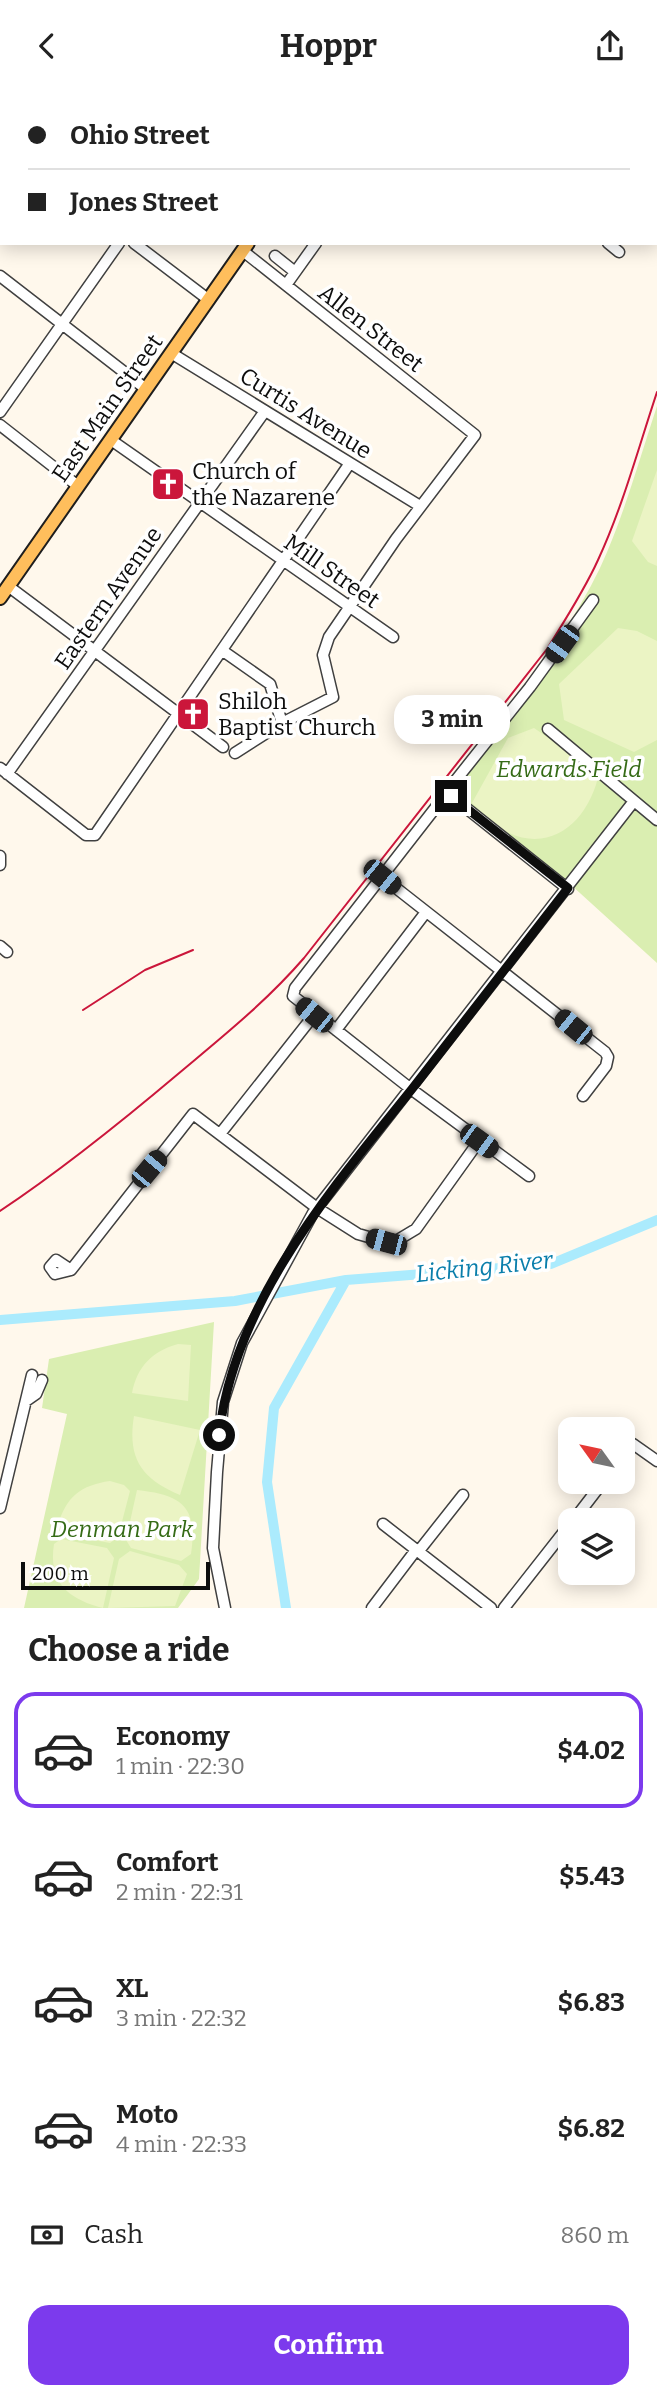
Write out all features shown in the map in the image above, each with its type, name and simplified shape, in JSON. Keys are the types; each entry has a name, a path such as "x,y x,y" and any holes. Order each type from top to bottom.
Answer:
{"main road":[{"name":"East Main Street","path":"0,598 4,583 78,486 246,247"}],"street":[{"path":"1,407 118,245"},
{"path":"137,245 209,300"},
{"path":"286,285 315,245"},
{"path":"610,245 619,252"},
{"name":"Allen Street","path":"246,247 286,285 475,435 420,506"},
{"path":"275,256 295,272"},
{"path":"0,276 146,389"},
{"name":"Curtis Avenue","path":"172,353 420,506"},
{"name":"Eastern Avenue","path":"4,771 95,651 265,411"},
{"path":"0,425 78,486"},
{"name":"Mill Street","path":"111,440 393,637"},
{"path":"4,771 89,837 97,834 350,463"},
{"path":"235,753 282,723 335,695 325,670 324,650 329,637 420,506"},
{"path":"4,583 223,747"},
{"path":"451,796 452,785 523,697 593,600"},
{"path":"223,651 270,684 282,723"},
{"path":"548,729 657,820"},
{"path":"451,796 443,798 295,988 295,999 479,1141 529,1176"},
{"path":"451,796 568,888"},
{"path":"225,1608 213,1548 219,1435 230,1373 251,1324 317,1208 634,801"},
{"path":"0,856 0,865"},
{"path":"382,877 605,1052 608,1057 606,1066 583,1096"},
{"path":"335,1030 426,912"},
{"path":"220,1134 314,1015"},
{"path":"71,1269 193,1114 317,1208 358,1234 397,1241 416,1229 479,1141"},
{"path":"0,1508 26,1401 36,1394 37,1378"},
{"path":"635,1445 657,1461"},
{"path":"372,1608 463,1495"},
{"path":"383,1524 492,1608"},
{"path":"504,1608 558,1540"}],"green space":[{"name":"Edwards Field","path":"657,406 657,963 570,884 444,785 528,681 585,597 616,528"},
{"path":"657,470 657,566 648,562 632,541"},
{"path":"618,628 637,631 657,641 657,740 634,752 564,720 559,684"},
{"path":"534,728 599,773 587,805 578,818 567,828 539,839 522,838 505,831 472,803 508,738"},
{"name":"Denman Park","path":"214,1322 199,1579 178,1608 24,1608 67,1414 42,1408 49,1359"},
{"path":"178,1344 191,1345 188,1401 132,1393 138,1375 147,1361"},
{"path":"134,1416 200,1430 180,1495 156,1482 140,1466 133,1444"},
{"path":"110,1481 124,1485 130,1491 118,1537 110,1543 62,1534 58,1525 70,1500 83,1489"},
{"path":"137,1490 165,1495 184,1506 192,1524 191,1554 181,1561 131,1548 126,1540"},
{"path":"61,1539 107,1548 114,1558 103,1608 80,1600 63,1587 58,1579 53,1557 54,1544"},
{"path":"130,1551 179,1565 187,1574 175,1606 108,1608 119,1559"}],"waterway":[{"name":"Licking River","path":"0,1320 235,1301 346,1280 551,1264 657,1220"},
{"path":"286,1608 267,1482 274,1408 346,1280"}],"railway":[{"path":"0,1211 113,1128 227,1033 304,958 547,649 561,627 587,583 607,540 657,392"},
{"path":"83,1010 145,970 193,950"}],"place":[{"name":"Church of the Nazarene","path":"168,484"},
{"name":"Shiloh Baptist Church","path":"193,714"}],"route":[{"path":"219,1435 226,1386 236,1357 304,1226 568,888 451,796"}]}
